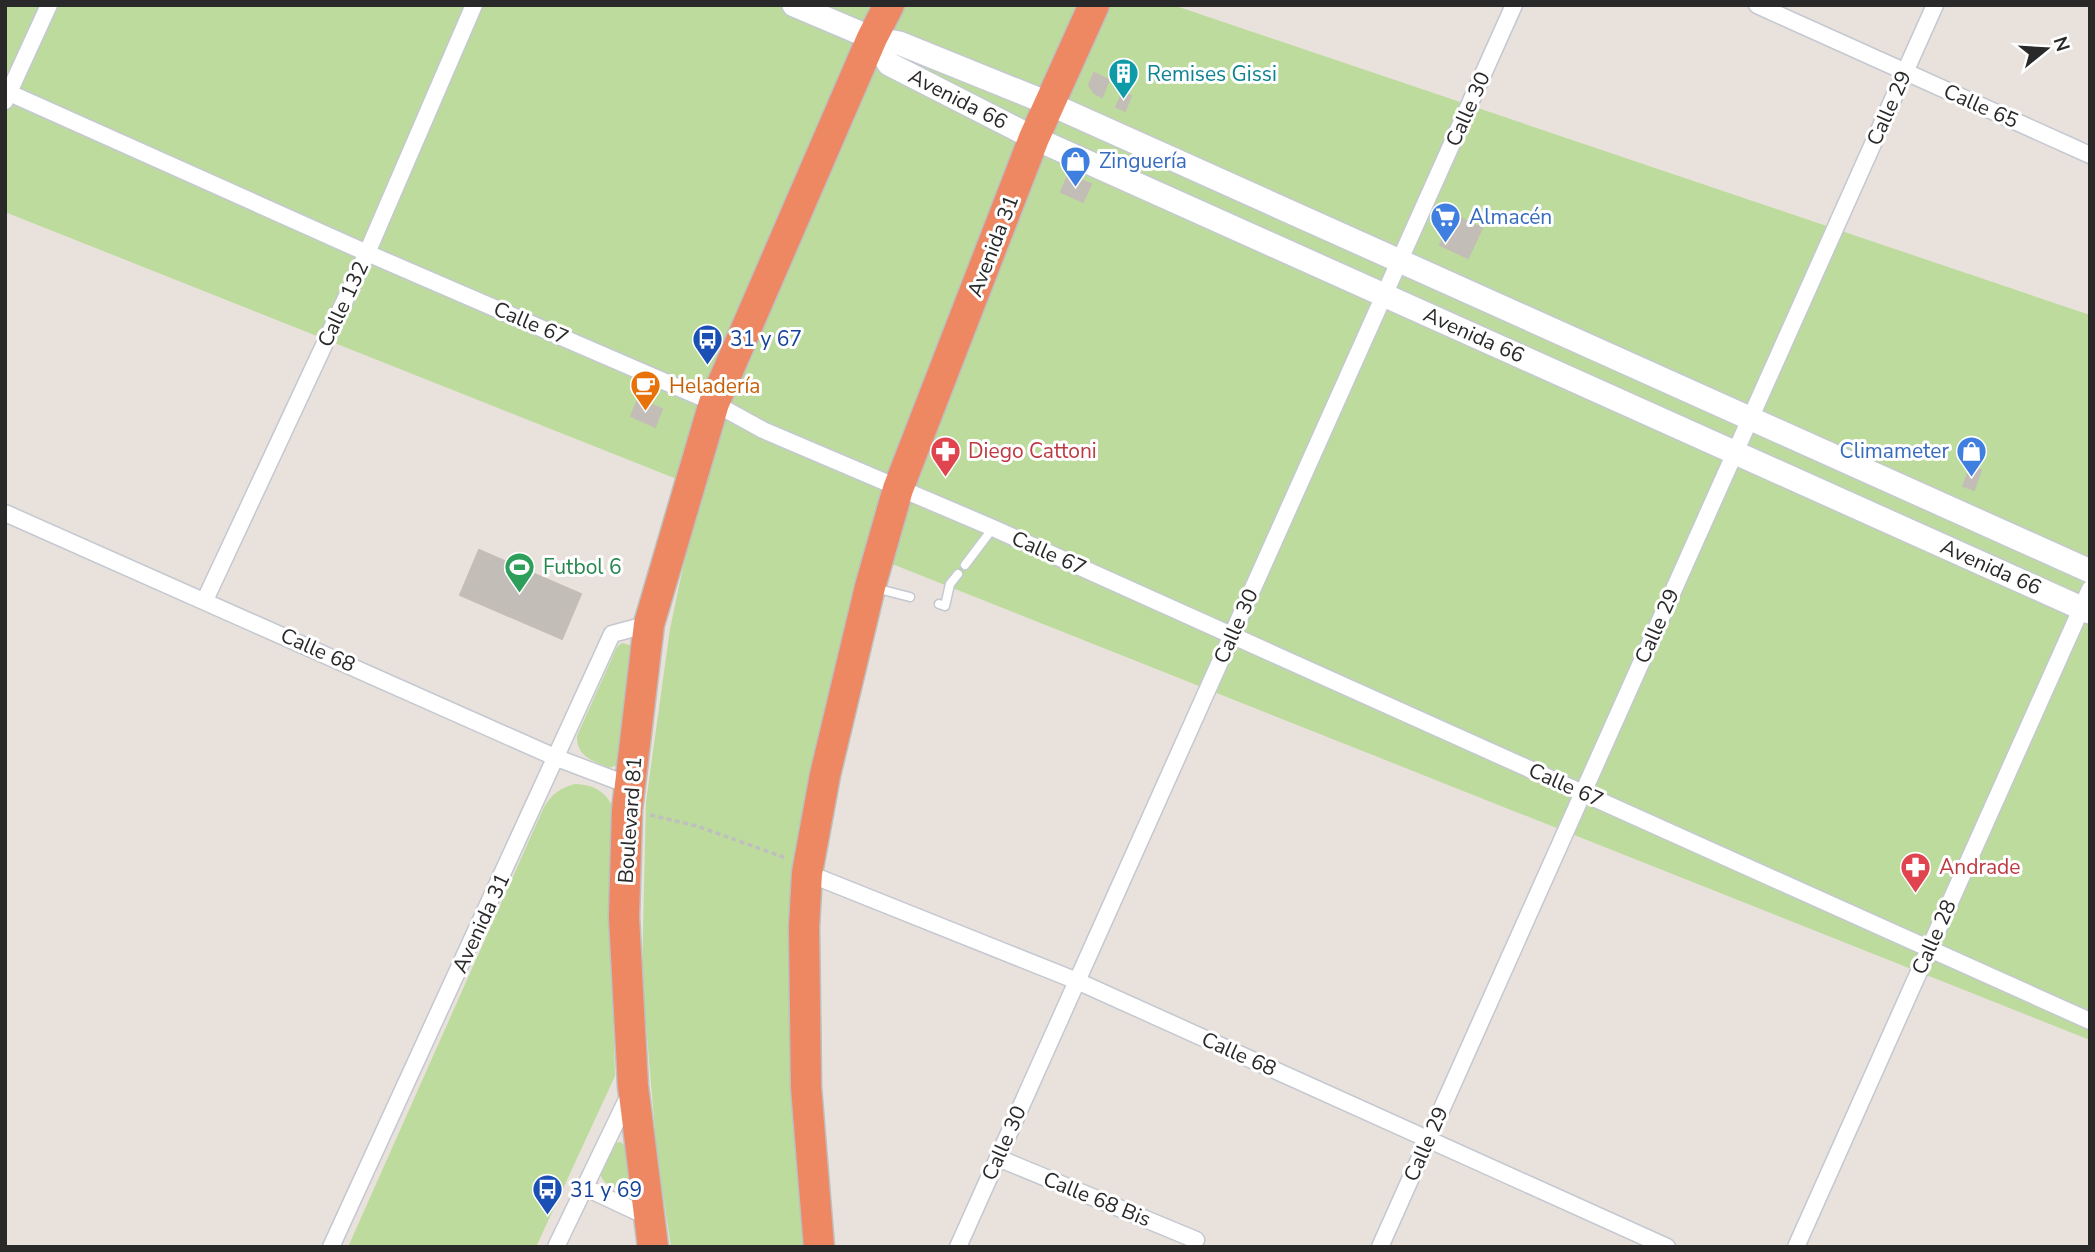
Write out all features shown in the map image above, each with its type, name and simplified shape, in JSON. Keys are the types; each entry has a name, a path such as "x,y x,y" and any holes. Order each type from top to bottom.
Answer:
{"highway":[{"path":"714,402 872,38 889,5"},
{"name":"Avenida 31","path":"898,489 1034,138 1094,5"},
{"name":"Boulevard 81","path":"653,1247 633,1086 624,917 629,798 649,624 714,402"},
{"path":"819,1247 806,1087 804,927 807,870 825,775 870,587 898,489"}],"main road":[{"name":"Avenida 66","path":"794,5 872,38 899,43 1050,104 2090,571"},
{"name":"Avenida 66","path":"872,38 890,64 1034,138 1735,453 2087,603"}],"street":[{"path":"6,95 49,5"},
{"name":"Calle 132","path":"205,600 367,253 474,5"},
{"name":"Calle 30","path":"958,1247 1514,5"},
{"name":"Calle 65","path":"1757,5 2090,155"},
{"name":"Calle 29","path":"1380,1247 1935,5"},
{"name":"Calle 67","path":"6,95 714,402 764,430 993,528 2090,1021"},
{"name":"Calle 68","path":"5,513 557,758 629,798"},
{"name":"Calle 28","path":"1796,1247 2087,603"},
{"name":"Avenida 31","path":"331,1247 612,634 649,624"},
{"name":"Calle 68","path":"807,870 1077,981 1667,1247"},
{"path":"556,1247 633,1086"},
{"name":"Calle 68 Bis","path":"998,1158 1196,1240"},
{"path":"584,1187 648,1217"}],"lane":[{"path":"965,565 993,528"},
{"path":"939,604 945,606 950,584 958,574"},
{"path":"870,587 910,597"}],"path":[{"path":"629,798 807,870"}],"green space":[{"path":"5,5 1173,5 2090,315 2090,1040 867,554 798,843 808,1247 671,1247 657,1155 642,976 646,802 670,629 695,510 702,489 5,212"},
{"path":"622,643 633,646 621,759 617,765 609,768 583,753 577,736 617,647"},
{"path":"575,784 590,786 601,792 616,814 611,951 615,1076 536,1247 348,1247 544,807 557,792"},
{"path":"621,1142 625,1147 631,1184 622,1190 606,1183 600,1173 609,1144"}],"building":[{"path":"1094,73 1109,80 1102,97 1094,93 1089,85"},
{"name":"Remises Gissi","path":"1123,92 1131,96 1125,111 1116,107"},
{"name":"Zinguería","path":"1068,175 1091,184 1083,202 1061,192"},
{"path":"1454,215 1482,228 1468,258 1440,245"},
{"name":"Heladería","path":"638,399 662,409 655,427 631,416"},
{"name":"Climameter","path":"1971,466 1981,470 1974,490 1963,486"},
{"name":"Futbol 6","path":"479,550 581,594 562,639 460,595"}],"place":[{"name":"Remises Gissi","path":"1124,101"},
{"name":"Zinguería","path":"1076,188"},
{"name":"Almacén","path":"1446,244"},
{"name":"31 y 67","path":"707,366"},
{"name":"Heladería","path":"646,413"},
{"name":"Diego Cattoni","path":"945,478"},
{"name":"Climameter","path":"1972,478"},
{"name":"Futbol 6","path":"520,594"},
{"name":"Andrade","path":"1916,894"},
{"name":"31 y 69","path":"547,1217"}]}
